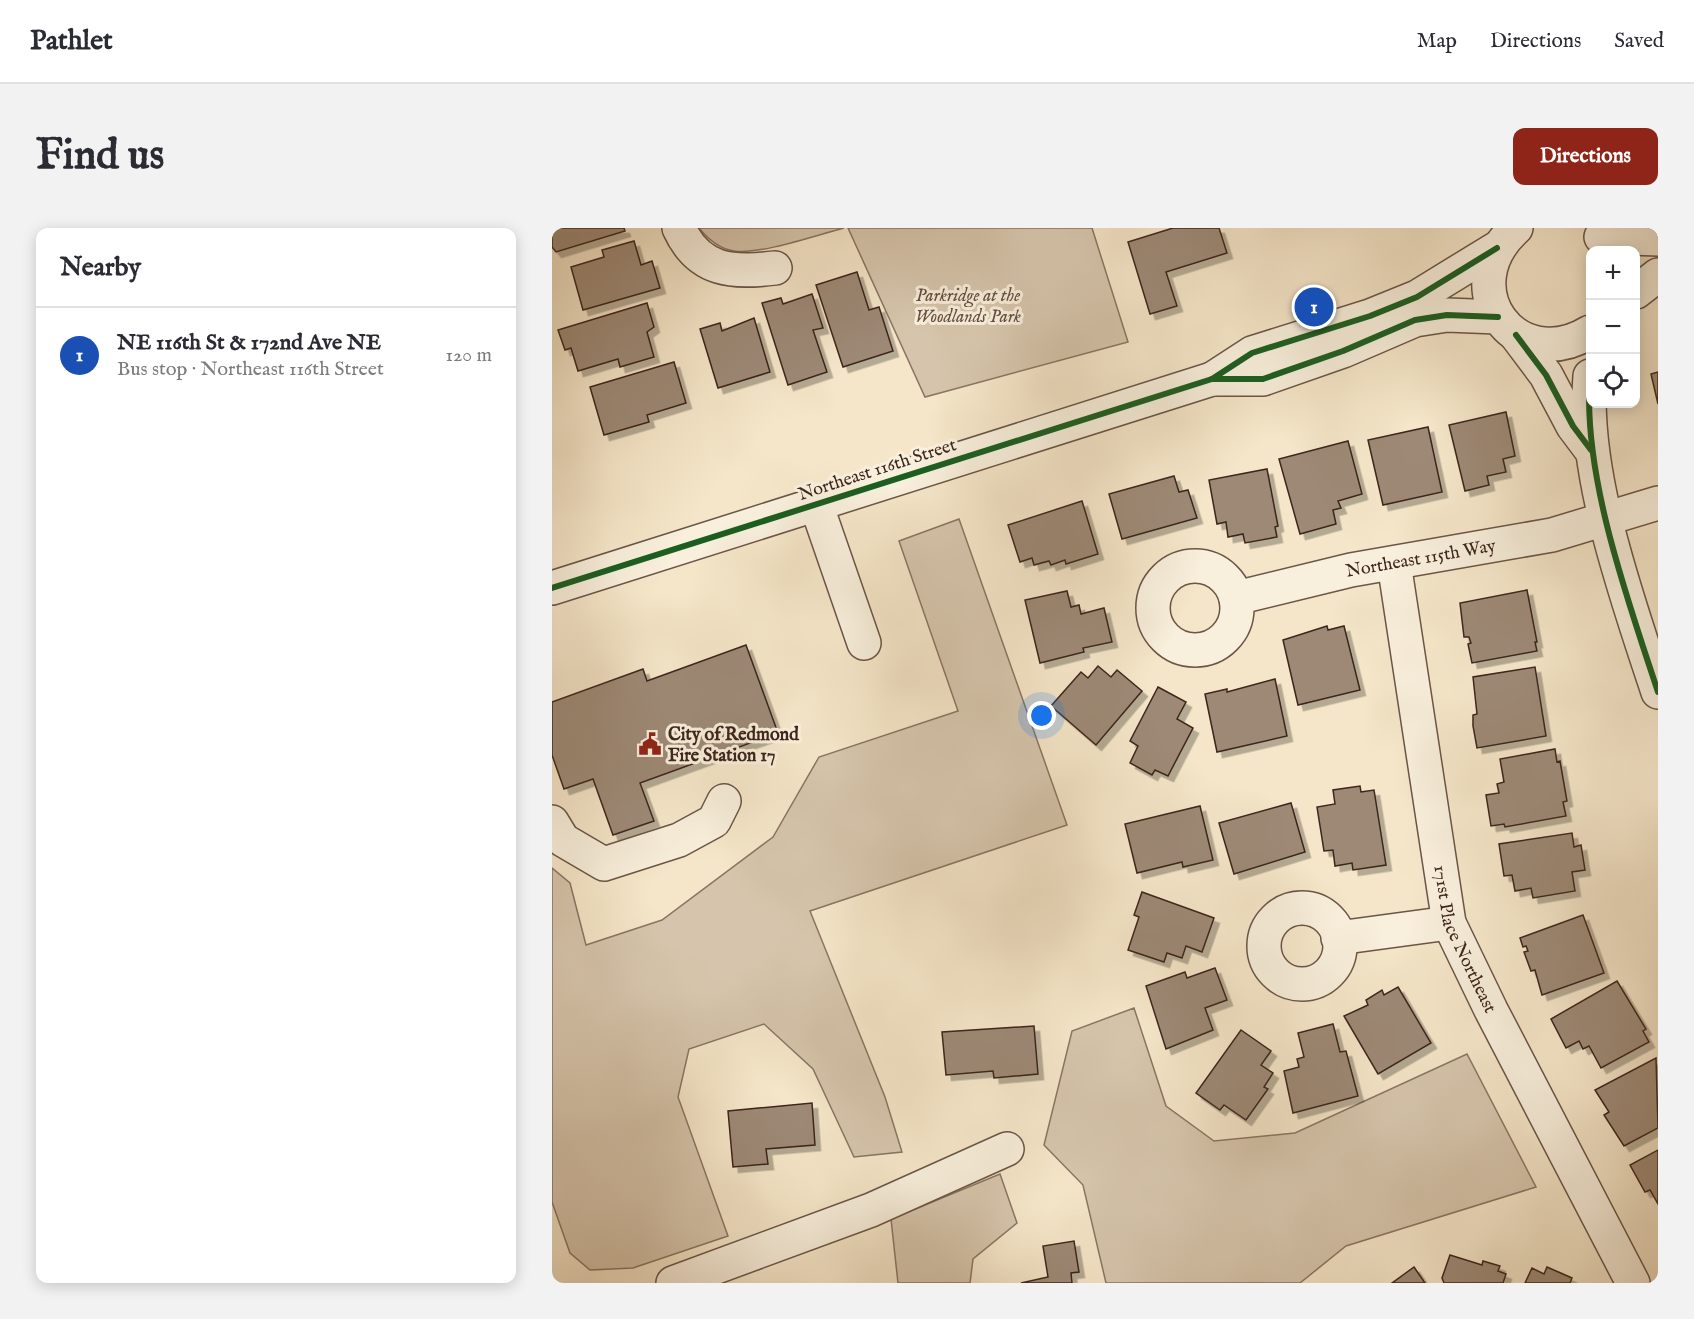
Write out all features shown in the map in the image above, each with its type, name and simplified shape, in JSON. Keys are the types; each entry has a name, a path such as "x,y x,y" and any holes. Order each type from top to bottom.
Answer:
{"street":[{"path":"679,228 696,254 714,266 744,272 775,268"},
{"path":"1597,235 1658,238"},
{"path":"1505,236 1488,270 1489,294 1507,326 1546,375 1572,426 1591,450"},
{"name":"Northeast 116th Street","path":"1212,380 1252,353 1370,316 1416,297 1505,236"},
{"path":"1640,288 1658,275"},
{"name":"Northeast 116th Street","path":"552,588 1212,380 1263,379 1343,351 1415,320 1447,315 1507,326 1535,343 1556,345 1577,341 1586,335"},
{"path":"1590,408 1591,450 1606,519 1658,692"},
{"name":"Northeast 115th Way","path":"1236,598 1303,580 1552,535 1658,503"},
{"path":"816,504 864,643"},
{"name":"171st Place Northeast","path":"1394,563 1449,924 1491,1010 1633,1283"},
{"path":"552,822 563,840 604,864 679,840 714,821 724,801"},
{"path":"1338,938 1449,924"},
{"path":"673,1283 871,1210 1007,1149"}],"green space":[{"path":"699,228 844,228 773,247 734,251 719,246"},
{"name":"Parkridge at the Woodlands Park","path":"848,228 1092,228 1128,342 925,397"},
{"path":"959,519 1067,825 810,911 885,1097 902,1152 854,1157 813,1069 764,1024 689,1049 678,1097 728,1236 633,1268 590,1270 570,1253 552,1202 552,868 570,883 586,945 662,920 773,837 819,757 958,711 899,541"},
{"path":"1134,1008 1166,1106 1214,1141 1295,1133 1467,1054 1536,1187 1346,1246 1300,1283 1106,1283 1083,1185 1044,1145 1072,1031"},
{"path":"1000,1174 1017,1223 973,1259 970,1283 898,1283 891,1219"}],"building":[{"path":"552,228 624,228 625,231 556,252 552,247"},
{"path":"1173,228 1219,228 1227,253 1166,272 1177,306 1150,314 1128,242"},
{"path":"634,241 641,265 652,261 660,288 583,310 571,267 604,257 602,250"},
{"path":"857,272 869,310 879,307 893,351 843,367 816,285"},
{"path":"812,294 823,328 813,330 827,372 788,385 762,303 781,298 783,304"},
{"path":"647,303 654,327 647,332 654,357 620,367 618,359 578,371 571,348 565,350 558,330"},
{"path":"754,318 770,372 718,388 700,329 720,323 722,331"},
{"path":"674,362 686,403 647,415 649,422 604,435 590,387"},
{"path":"1658,372 1658,404 1651,374"},
{"path":"1506,412 1515,456 1503,459 1506,472 1487,476 1489,485 1465,491 1449,425"},
{"path":"1428,427 1442,492 1383,505 1368,440"},
{"path":"1348,441 1362,494 1338,501 1341,508 1333,510 1336,524 1300,534 1279,459"},
{"path":"1267,469 1278,526 1275,527 1277,537 1245,543 1243,534 1228,537 1226,522 1217,524 1209,480"},
{"path":"1174,476 1179,492 1188,490 1197,518 1122,539 1109,494"},
{"path":"1082,501 1098,554 1066,564 1065,560 1051,565 1049,561 1034,565 1032,558 1020,562 1008,525"},
{"path":"1527,590 1537,651 1472,663 1468,644 1471,643 1469,637 1464,637 1460,603"},
{"path":"1067,591 1071,607 1079,605 1081,614 1104,608 1112,642 1083,648 1084,652 1040,663 1025,600"},
{"path":"1327,626 1328,630 1344,626 1360,690 1298,705 1283,640"},
{"name":"City of Redmond Fire Station 17","path":"746,645 778,733 640,783 654,821 613,835 593,779 564,789 552,755 552,702 643,669 647,681"},
{"path":"1098,666 1111,677 1117,670 1142,691 1096,745 1051,706 1081,672 1088,678"},
{"path":"1535,667 1546,736 1477,748 1473,726 1473,715 1477,714 1473,677"},
{"path":"1275,679 1287,736 1217,752 1205,694 1227,689 1227,692"},
{"path":"1158,687 1186,702 1177,719 1193,728 1168,776 1155,770 1152,775 1130,763 1138,746 1130,741"},
{"path":"1555,749 1557,762 1560,761 1567,801 1563,802 1566,816 1505,827 1504,824 1491,826 1486,795 1499,793 1497,784 1504,782 1500,759"},
{"path":"1360,786 1361,792 1374,790 1386,865 1353,870 1352,863 1335,866 1333,850 1324,851 1317,807 1335,804 1333,790"},
{"path":"1291,803 1305,852 1234,874 1219,823"},
{"path":"1200,806 1213,860 1183,867 1182,862 1137,873 1125,824"},
{"path":"1572,833 1574,847 1581,845 1585,870 1572,872 1575,891 1533,898 1531,888 1515,891 1512,875 1504,876 1499,844"},
{"path":"1142,892 1214,918 1202,952 1186,946 1182,958 1167,953 1164,962 1128,950 1139,917 1134,915"},
{"path":"1583,915 1604,973 1542,995 1535,970 1531,971 1524,952 1528,951 1526,946 1523,947 1520,938"},
{"path":"1215,968 1227,1000 1205,1008 1213,1030 1166,1049 1146,986 1185,972 1187,978"},
{"path":"1617,981 1646,1029 1643,1031 1649,1042 1601,1068 1589,1046 1583,1049 1579,1041 1566,1048 1551,1019"},
{"path":"1398,987 1431,1043 1378,1074 1344,1016 1368,1005 1366,1000 1382,990 1384,995"},
{"path":"1333,1024 1340,1052 1346,1051 1358,1096 1293,1113 1284,1071 1299,1067 1297,1059 1304,1057 1298,1033"},
{"path":"1034,1026 1038,1074 994,1078 993,1071 946,1075 942,1032"},
{"path":"1241,1030 1271,1051 1261,1065 1273,1073 1264,1087 1268,1089 1246,1120 1224,1105 1220,1110 1196,1093"},
{"path":"1656,1058 1658,1128 1624,1146 1604,1115 1609,1112 1595,1090"},
{"path":"812,1103 815,1145 766,1149 768,1164 733,1167 728,1111"},
{"path":"1658,1150 1658,1204 1650,1190 1645,1192 1630,1165"},
{"path":"1074,1241 1079,1272 1071,1273 1072,1283 1021,1283 1048,1277 1043,1246"},
{"path":"1450,1255 1482,1265 1483,1261 1500,1266 1498,1271 1506,1274 1503,1283 1444,1283 1442,1278"},
{"path":"1414,1267 1425,1283 1392,1283"},
{"path":"1547,1267 1572,1278 1570,1283 1525,1283 1532,1268 1544,1274"}],"cycle path":[{"path":"552,588 1212,379 1252,353 1370,316 1417,297 1497,248"},
{"path":"1212,379 1263,379 1343,351 1415,320 1447,315 1498,317"},
{"path":"1516,335 1546,375 1573,426 1591,450"},
{"path":"1589,408 1593,453 1609,535 1658,692"}],"place":[{"name":"NE 116th St & 172nd Ave NE","path":"1314,307"},
{"name":"City of Redmond Fire Station 17","path":"650,744"}]}
